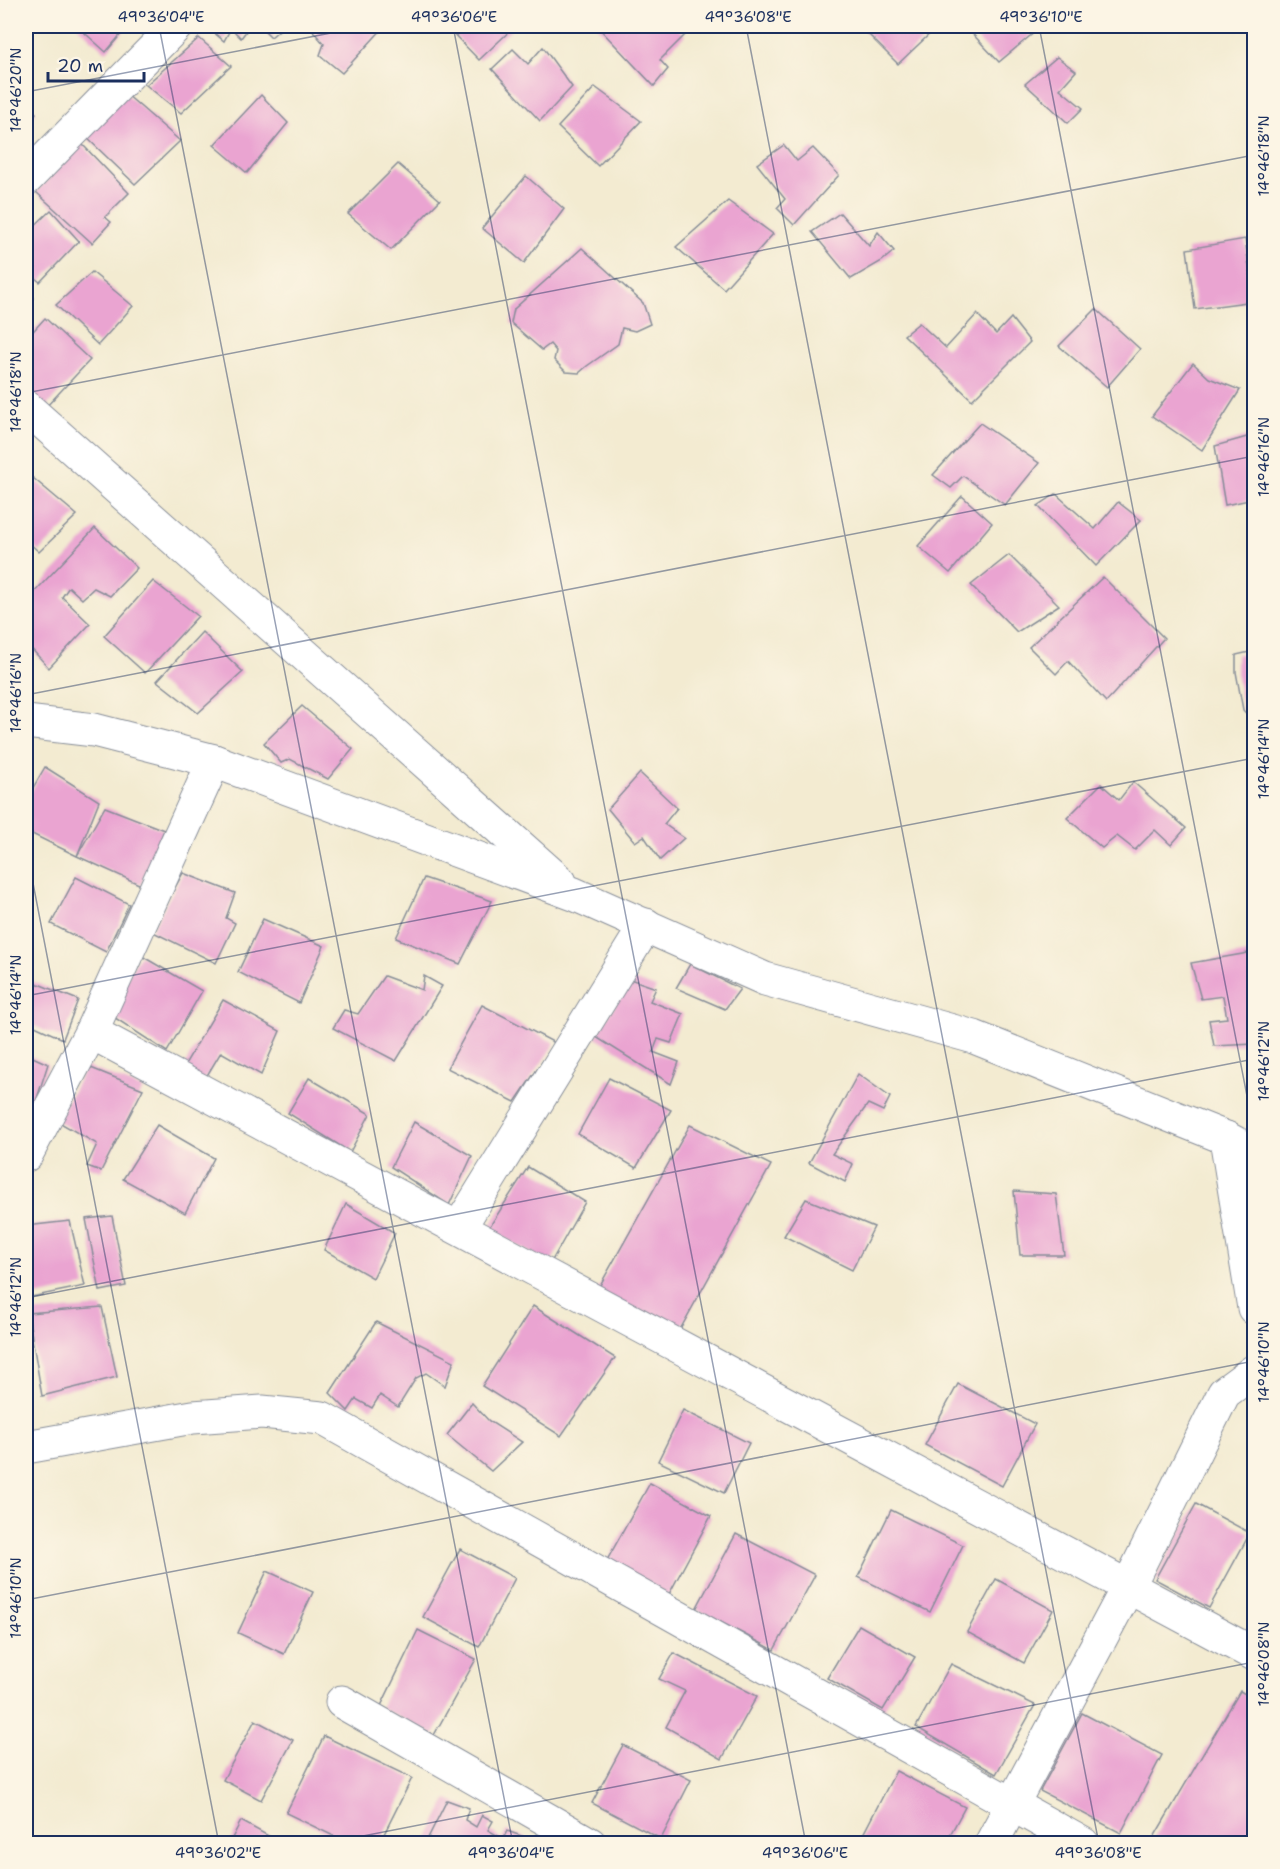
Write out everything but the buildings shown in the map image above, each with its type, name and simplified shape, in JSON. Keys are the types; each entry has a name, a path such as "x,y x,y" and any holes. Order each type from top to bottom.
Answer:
{"street":[{"path":"26,178 177,26"},
{"path":"26,407 574,894"},
{"path":"26,722 94,730 214,761 574,894 765,979 974,1037 1240,1145 1254,1308"},
{"path":"26,1155 91,1032 214,761"},
{"path":"459,1228 646,926"},
{"path":"91,1032 1254,1654"},
{"path":"991,1844 1128,1587 1224,1393 1254,1371"},
{"path":"26,1447 193,1417 262,1412 322,1418 1083,1844"},
{"path":"342,1702 590,1844"}]}
